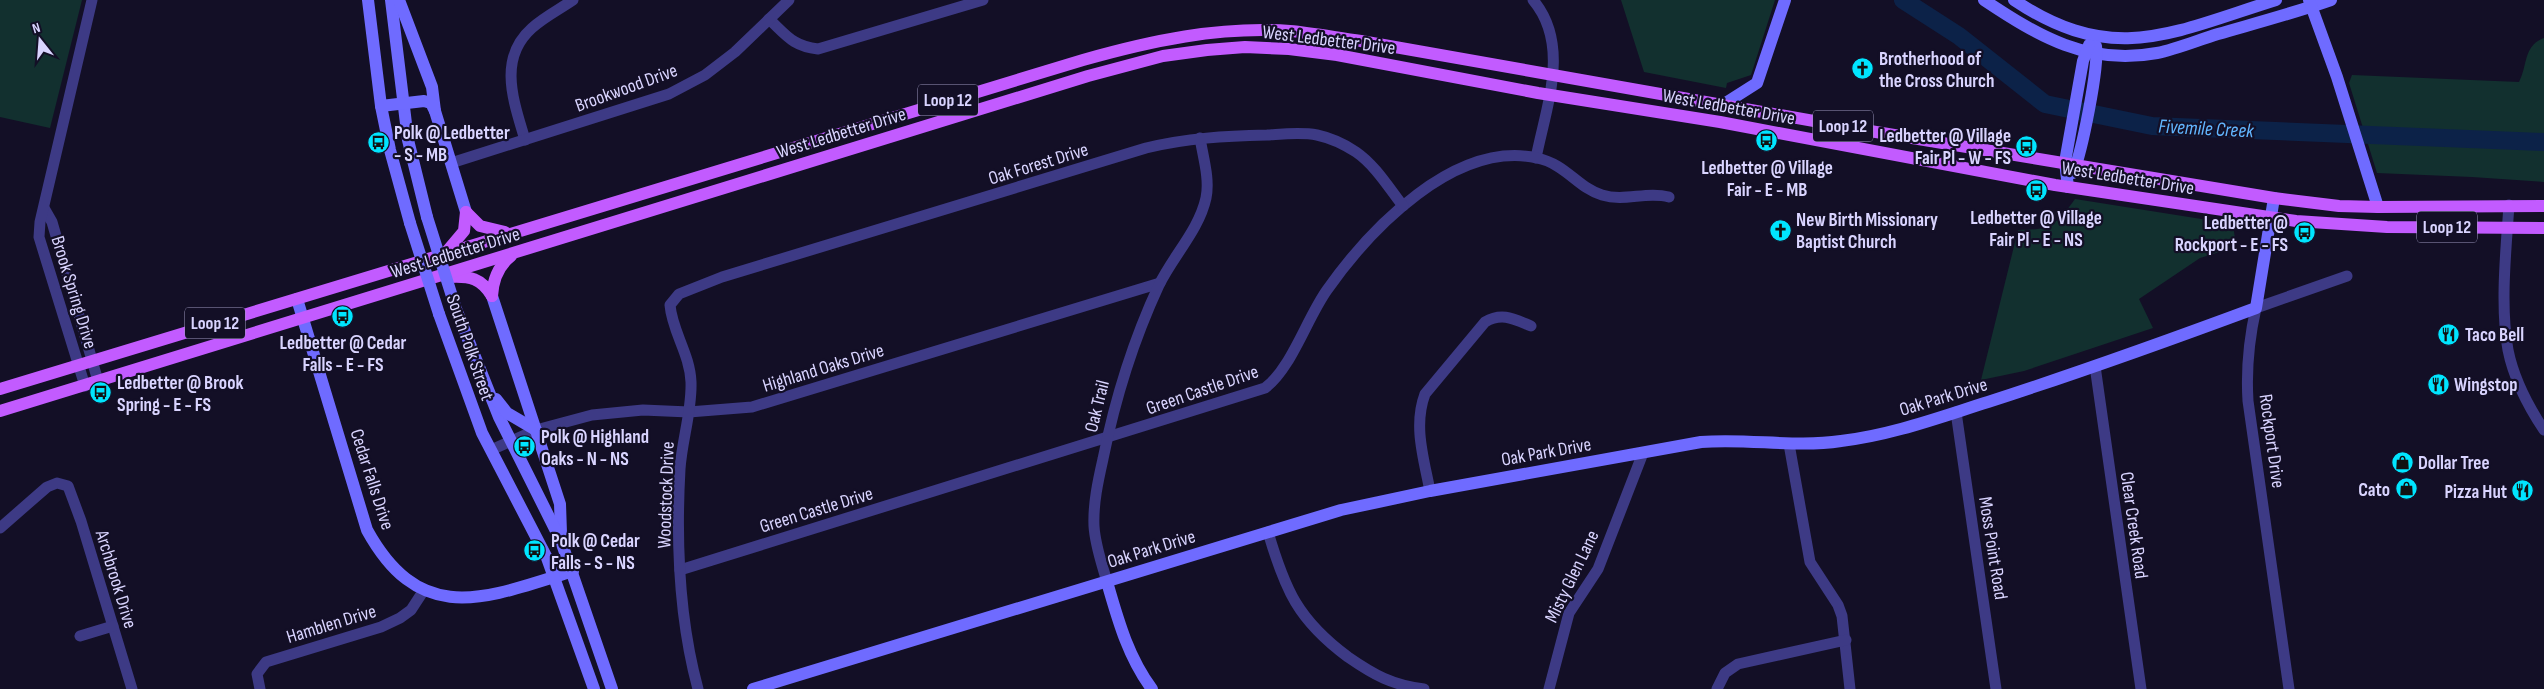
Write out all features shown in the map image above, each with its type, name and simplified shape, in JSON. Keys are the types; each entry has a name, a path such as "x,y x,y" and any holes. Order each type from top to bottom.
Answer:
{"main road":[{"name":"West Ledbetter Drive","path":"0,389 1083,60 1161,40 1202,34 1289,31 1553,73 1876,132 2274,198 2339,206 2544,206"},
{"name":"West Ledbetter Drive","path":"0,411 1088,76 1163,56 1245,47 1289,49 1337,55 1549,94 1720,122 2068,187 2270,217 2353,226 2544,228"},
{"path":"1083,60 1088,76"},
{"path":"631,196 637,215"},
{"path":"466,212 480,226 493,231 510,233"},
{"path":"444,253 457,242 464,231 466,212"},
{"path":"492,296 494,277 503,262 515,253"},
{"path":"434,278 471,277 481,282 492,296"},
{"path":"0,419 27,404"}],"street":[{"name":"Brook Spring Drive","path":"85,386 40,244 40,222 92,0"},
{"name":"South Polk Street","path":"368,0 381,106 390,150 410,223 439,314 469,401 491,450 555,577 594,689"},
{"name":"South Polk Street","path":"391,0 402,103 410,154 427,217 456,310 511,440 561,541 573,571 612,689"},
{"path":"399,0 432,88 435,111"},
{"path":"525,140 509,80 511,60 519,44 531,28 574,0"},
{"name":"Brookwood Drive","path":"451,163 669,94 705,75 736,52 789,0"},
{"path":"770,19 792,41 802,47 818,49 983,0"},
{"path":"1533,0 1545,19 1555,54 1536,158"},
{"path":"1724,104 1757,83 1785,0"},
{"path":"1984,0 2029,30 2090,57 2156,53 2311,3 2331,0"},
{"path":"2014,0 2053,23 2094,37 2139,39 2167,34 2276,0"},
{"path":"2311,3 2338,77 2378,207"},
{"path":"2068,187 2094,37"},
{"path":"381,106 424,101 431,103 466,212"},
{"name":"Oak Forest Drive","path":"670,305 679,294 722,278 1146,148 1200,138 1297,134 1316,135 1336,141 1356,152 1367,162 1404,206"},
{"name":"Oak Trail","path":"1152,689 1140,673 1129,652 1107,582 1094,527 1097,487 1120,383 1160,284 1201,212 1206,197 1207,182 1200,138"},
{"name":"Green Castle Drive","path":"680,570 1254,393 1275,381 1327,290 1358,250 1404,206 1431,185 1474,162 1514,156 1536,158 1553,162 1601,195 1613,198 1656,194 1669,197"},
{"name":"Rockport Drive","path":"2274,198 2250,335 2246,376 2289,689"},
{"path":"2509,205 2506,302 2508,350 2515,375 2527,405 2544,430"},
{"name":"Brook Spring Drive","path":"44,208 52,222 98,381"},
{"name":"Oak Park Drive","path":"753,689 1341,510 1430,491 1724,440 1789,444 1841,442 1874,435 1956,412 2095,366 2347,276"},
{"name":"Highland Oaks Drive","path":"491,450 536,430 592,415 668,409 688,412 737,409 778,400 1160,284"},
{"path":"492,296 560,504 561,541"},
{"name":"Cedar Falls Drive","path":"297,298 368,530 379,551 393,568 408,582 424,590 458,598 478,598 573,571"},
{"name":"Woodstock Drive","path":"670,305 671,315 690,370 688,412 679,496 680,570 686,632 698,689"},
{"path":"1430,491 1420,432 1421,405 1425,394 1486,322 1494,317 1503,316 1531,326"},
{"name":"Clear Creek Road","path":"2095,366 2141,689"},
{"path":"488,389 508,413 536,430"},
{"name":"Moss Point Road","path":"1956,412 1996,689"},
{"path":"1789,444 1806,550 1816,576 1838,605 1846,640 1850,689"},
{"name":"Misty Glen Lane","path":"1548,689 1568,613 1598,569 1643,453"},
{"name":"Archbrook Drive","path":"0,528 37,493 47,487 63,484 71,491 132,689"},
{"path":"1268,532 1283,580 1292,598 1312,628 1328,642 1385,681 1424,689"},
{"name":"Hamblen Drive","path":"260,689 257,674 266,662 387,624 411,610 424,590"},
{"path":"80,636 113,626"},
{"path":"1717,689 1725,673 1738,664 1846,640"}],"green space":[{"path":"0,0 82,0 50,128 0,117"},
{"path":"1621,0 1775,0 1751,75 1727,83 1726,88 1644,72"},
{"path":"2544,38 2544,182 2377,173 2349,83 2352,75 2519,82 2529,51 2537,41"},
{"path":"2075,199 2233,224 2236,247 2200,258 2139,299 2153,328 2024,371 1981,380 2018,230 2038,229 2052,224 2063,215"}],"waterway":[{"name":"Fivemile Creek","path":"1903,0 1959,36 2045,104 2152,126 2544,142"}],"place":[{"name":"Brotherhood of the Cross Church","path":"1863,69"},
{"name":"Ledbetter @ Village Fair - E - MB","path":"1767,141"},
{"name":"Polk @ Ledbetter - S - MB","path":"378,143"},
{"name":"Ledbetter @ Village Fair Pl - W - FS","path":"2027,146"},
{"name":"Ledbetter @ Village Fair Pl - E - NS","path":"2036,191"},
{"name":"New Birth Missionary Baptist Church","path":"1780,230"},
{"name":"Ledbetter @ Rockport - E - FS","path":"2304,233"},
{"name":"Ledbetter @ Cedar Falls - E - FS","path":"343,316"},
{"name":"Taco Bell","path":"2449,334"},
{"name":"Wingstop","path":"2438,384"},
{"name":"Ledbetter @ Brook Spring - E - FS","path":"101,393"},
{"name":"Polk @ Highland Oaks - N - NS","path":"525,447"},
{"name":"Dollar Tree","path":"2402,462"},
{"name":"Cato","path":"2406,489"},
{"name":"Pizza Hut","path":"2523,491"},
{"name":"Polk @ Cedar Falls - S - NS","path":"535,551"}]}
